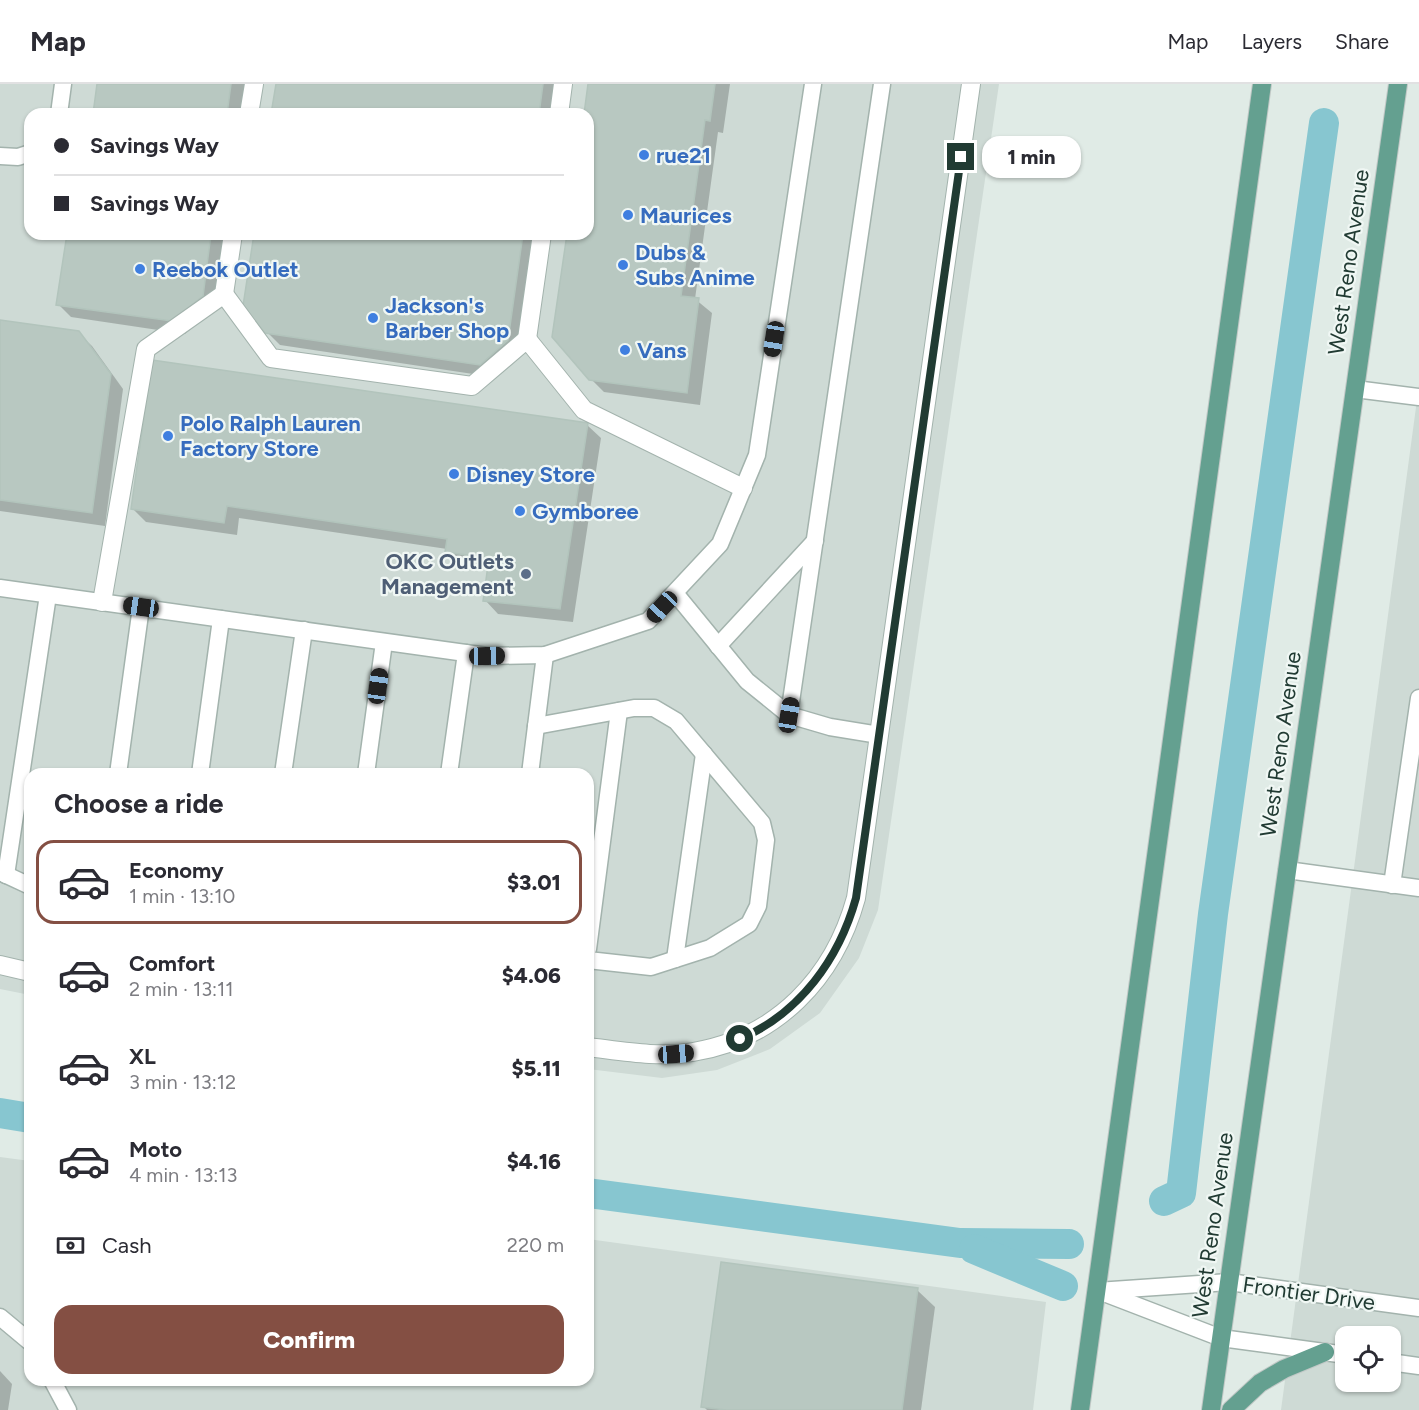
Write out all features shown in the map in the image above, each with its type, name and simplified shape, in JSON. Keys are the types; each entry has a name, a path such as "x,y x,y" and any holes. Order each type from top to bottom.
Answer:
{"main road":[{"path":"1080,1410 1262,84"},
{"name":"West Reno Avenue","path":"1211,1410 1398,84"},
{"path":"1231,1410 1260,1383 1284,1369 1325,1352"}],"street":[{"path":"250,108 254,84"},
{"path":"560,108 563,84"},
{"path":"594,1048 661,1055 692,1053 727,1044 752,1034 781,1016 806,992 827,966 850,920 856,898 971,84"},
{"path":"232,240 224,294 271,358 472,386 526,339 541,240"},
{"path":"102,602 146,349 224,294"},
{"path":"526,339 584,410 743,488"},
{"path":"0,965 24,971"}],"lane":[{"path":"60,108 63,84"},
{"path":"0,588 487,656 545,655 648,621 720,544 757,455 813,84"},
{"path":"789,715 882,84"},
{"path":"0,156 24,155"},
{"path":"1355,389 1419,397"},
{"path":"718,646 815,541"},
{"path":"675,592 747,681 789,715 830,727 879,735"},
{"path":"24,883 3,874 48,595"},
{"path":"119,768 141,607"},
{"path":"201,768 221,619"},
{"path":"284,768 304,630"},
{"path":"367,768 384,642"},
{"path":"449,768 466,653"},
{"path":"531,768 545,655"},
{"path":"1392,885 1419,698"},
{"path":"536,726 619,711 654,708 676,721 762,823 766,840 758,906 749,924 710,948 651,967 594,961"},
{"path":"594,903 619,711"},
{"path":"675,959 704,754"},
{"path":"1287,870 1419,888"},
{"name":"Frontier Drive","path":"1097,1291 1229,1282 1419,1308"},
{"path":"1097,1291 1221,1338 1335,1353"},
{"path":"0,1317 24,1337"},
{"path":"1401,1364 1419,1366"},
{"path":"55,1386 68,1410"}],"shaded area":[{"path":"0,84 999,84 878,910 859,958 820,1013 770,1049 717,1070 662,1078 594,1070 594,768 24,768 24,994 0,989"},
{"path":"1419,385 1419,1410 1281,1410"},
{"path":"0,1157 24,1160 24,1386 594,1386 594,1240 1046,1302 1033,1410 0,1410"}],"building":[{"path":"97,84 231,84 228,108 94,108"},
{"path":"276,84 543,84 540,108 272,108"},
{"path":"588,84 715,84 710,121 705,120 681,296 699,298 687,393 589,380 552,337 566,240 594,240 594,108 585,108"},
{"path":"66,240 210,240 203,296 172,321 56,305"},
{"path":"253,240 522,240 508,340 480,365 265,333 243,306"},
{"path":"0,320 79,331 111,374 92,513 0,500"},
{"path":"152,360 588,423 560,609 483,601 489,558 445,552 447,539 227,506 224,523 131,509"},
{"path":"721,1262 918,1288 902,1410 726,1410 701,1407"}],"waterway":[{"path":"1164,1201 1181,1193 1213,914 1324,123"},
{"path":"0,1113 24,1117"},
{"path":"594,1194 960,1243 1069,1244"},
{"path":"974,1249 1063,1286"}],"place":[{"name":"rue21","path":"644,155"},
{"name":"Maurices","path":"628,215"},
{"name":"Dubs & Subs Anime","path":"623,265"},
{"name":"Reebok Outlet","path":"140,269"},
{"name":"Jackson's Barber Shop","path":"373,318"},
{"name":"Vans","path":"625,350"},
{"name":"Polo Ralph Lauren Factory Store","path":"168,436"},
{"name":"Disney Store","path":"454,474"},
{"name":"Gymboree","path":"520,511"},
{"name":"OKC Outlets Management","path":"526,574"}],"route":[{"path":"740,1039 781,1016 806,992 827,966 843,938 856,898 961,157"}]}
